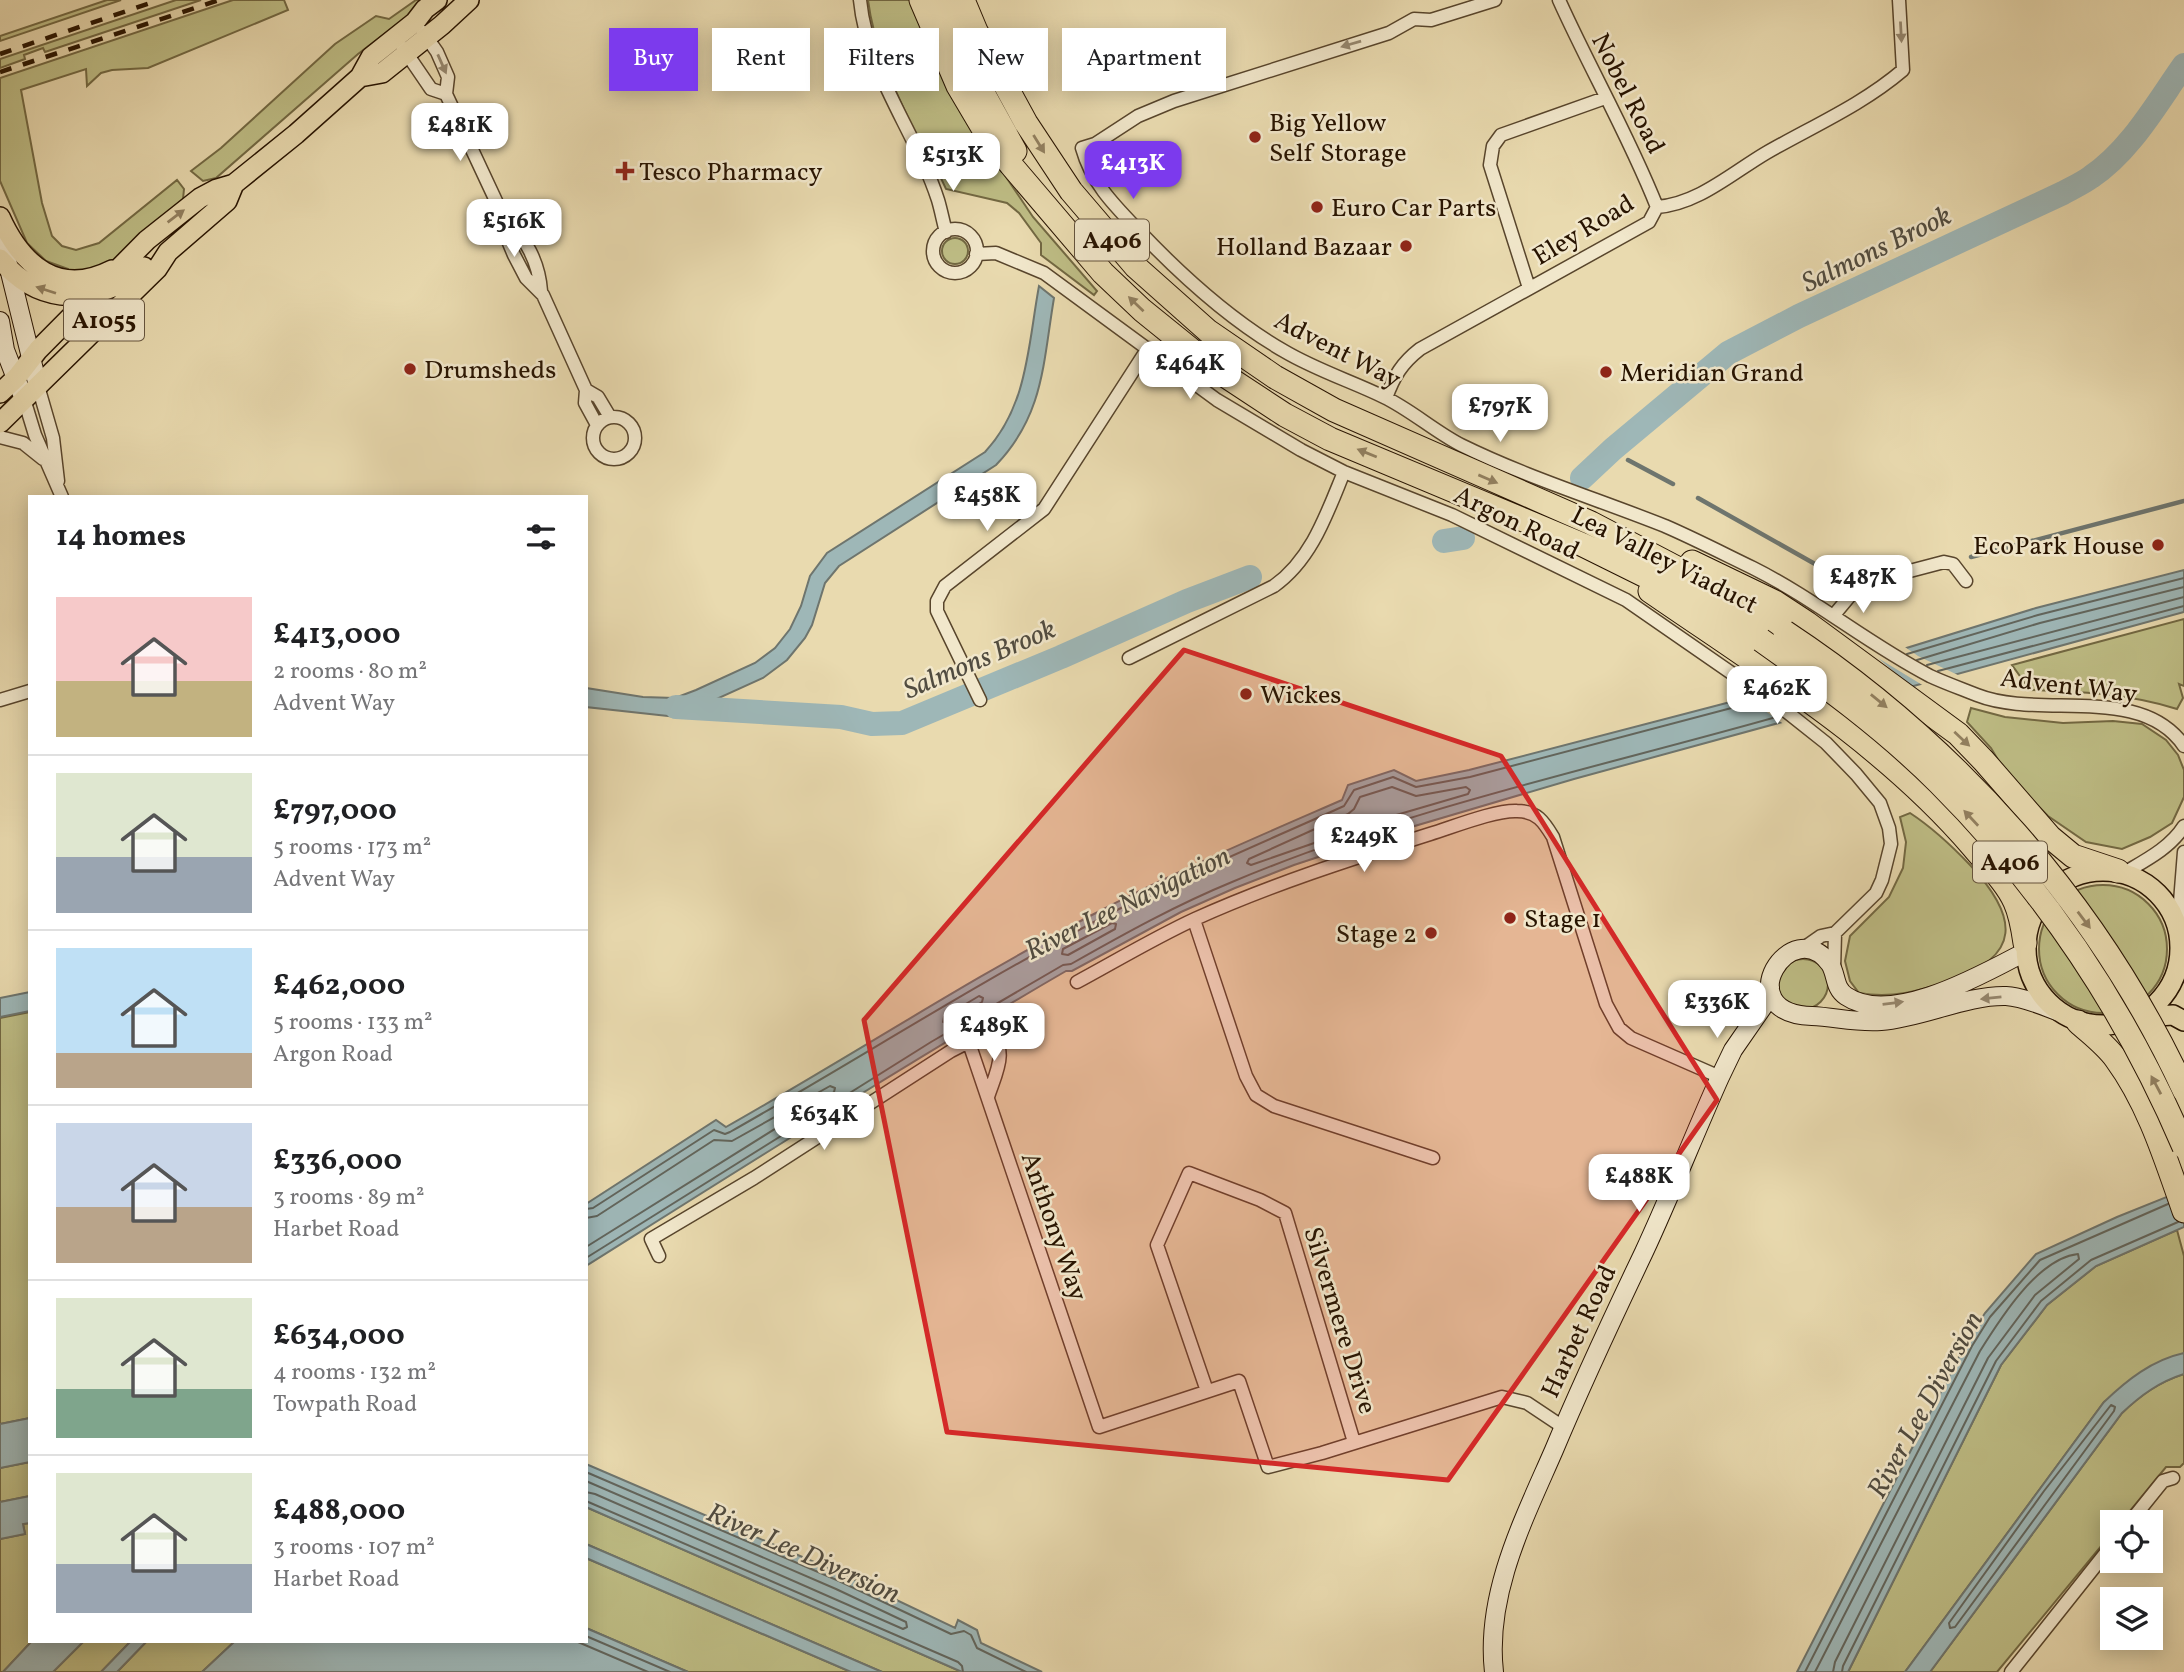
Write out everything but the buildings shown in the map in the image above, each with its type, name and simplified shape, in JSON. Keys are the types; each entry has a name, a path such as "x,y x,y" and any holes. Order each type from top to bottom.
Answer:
{"highway":[{"name":"A406","path":"921,0 958,86 984,130 1064,226"},
{"name":"A406","path":"942,0 994,115 1064,226"},
{"name":"A406","path":"963,0 975,28"},
{"path":"974,0 983,28"},
{"name":"Lea Valley Viaduct","path":"1009,91 1026,123 1071,191 1136,267 1208,331 1288,385 1334,410 1591,523 1693,577 1785,632 1835,667 1911,728 1944,757 2009,825 2053,878 2129,987 2184,1090"},
{"name":"Lea Valley Viaduct","path":"1064,226 1104,273 1142,310 1215,369 1285,415 1330,439 1581,544 1684,595 1761,640 1824,685 1890,738 1939,783 1996,845 2044,904 2114,1006 2166,1105 2184,1147"},
{"path":"1591,523 1700,565 1775,602 1807,623 1958,734 2050,837 2073,856 2121,872"},
{"path":"1581,544 1738,649 1845,728 1919,790 1963,835 2015,901 2022,923 2025,947"},
{"path":"2078,1022 2116,1059 2134,1087 2156,1135 2184,1211"}],"main road":[{"name":"A1055","path":"360,77 382,73 406,55 414,30 425,9 438,0"},
{"name":"A1055","path":"0,393 90,295 170,220 200,198 234,184 360,77 371,57 469,0"},
{"name":"A1055","path":"0,423 157,269 168,252 227,201 234,184"},
{"path":"0,218 23,257 57,277 77,280 90,278 114,269 124,261"},
{"path":"4,263 27,283 50,292 76,296 90,295 118,285 168,252"},
{"path":"17,377 26,398"},
{"path":"17,377 26,398"},
{"path":"2138,1017 2153,1007 2169,989 2182,960 2178,927 2171,910 2153,888 2121,872 2097,870 2064,880 2048,893 2033,912 2025,947 2029,974 2041,995 2057,1010 2078,1022 2111,1025 2161,1014 2173,1015 2184,1021"}],"street":[{"path":"860,0 863,24 875,63 937,199 946,232"},
{"name":"Advent Way","path":"1495,0 1431,20 1414,19 1389,33 1174,101 1138,116 1095,144 1082,148 1095,182 1168,262 1202,292 1286,353 1386,398 1459,444 1669,528 1779,581 1872,642 1931,676 1982,697 2020,704 2118,709 2156,720 2170,729 2184,746"},
{"name":"Nobel Road","path":"1559,0 1657,206"},
{"name":"Eley Road","path":"1386,398 1396,372 1404,362 1444,335 1649,222 1657,206 1674,205 1696,197 1767,153 1879,90 1903,70 1899,0"},
{"path":"414,30 448,77 446,94 504,218 519,230 539,271 541,292 586,390 586,403 597,425"},
{"path":"406,55 431,89 446,94"},
{"path":"1529,288 1490,165 1493,146 1501,135 1605,98"},
{"path":"958,230 974,241 976,254 972,265 962,272 950,273 943,270 933,253 936,240 946,232 958,230"},
{"path":"0,232 18,355 17,377"},
{"name":"Argon Road","path":"976,254 996,253 1032,266 1229,408 1283,440 1344,472 1452,515 1626,600 1747,683 1826,744 1880,803 1889,828 1891,844 1886,869 1876,893 1835,933 1821,936 1801,950"},
{"path":"4,263 31,358 26,398 46,462 61,495"},
{"path":"0,321 5,350 17,377"},
{"path":"979,700 937,611 940,593 945,586 1044,509 1148,348"},
{"path":"586,390 598,397 610,416 626,420 635,432 634,446 625,456 613,459 601,454 594,444 597,425 610,416"},
{"path":"26,398 54,438 58,484"},
{"path":"0,438 23,443 46,462"},
{"path":"1129,659 1286,578 1299,563 1324,523 1344,472"},
{"path":"1834,615 1864,583 1944,562 1953,564 1966,581"},
{"path":"0,700 28,692"},
{"path":"1077,982 1194,919 1257,892 1418,838 1517,811 1542,819 1553,838 1606,1004 1619,1028 1631,1038 1720,1077"},
{"path":"2121,872 2154,855 2177,837 2184,826"},
{"path":"2178,927 2184,852"},
{"path":"1194,919 1246,1076 1256,1095 1274,1107 1433,1158"},
{"path":"1835,933 1835,976 1835,993 1829,1003 1821,1011 1810,1015 1795,1015 1781,1008 1770,987 1770,976 1781,958 1801,950 1821,955 1835,976 1838,989 1858,1002 1879,1005 1930,997 1966,983 2025,947"},
{"name":"Harbet Road","path":"1494,1672 1493,1638 1499,1590 1530,1506 1720,1077 1733,1050 1769,998 1770,987"},
{"path":"1751,1024 1781,1012 1880,1021 1919,1015 1988,997 2007,996 2057,1010"},
{"path":"659,1256 651,1238 754,1178 968,1040 984,1034 992,1037 999,1046 1001,1056 988,1097"},
{"name":"Anthony Way","path":"968,1040 1099,1427 1207,1391"},
{"name":"Silvermere Drive","path":"1207,1391 1157,1245 1189,1173 1260,1200 1284,1213 1354,1442"},
{"path":"1207,1391 1239,1381 1268,1467 1502,1397 1527,1403 1563,1427"},
{"path":"2140,1510 2163,1481 2173,1478"},
{"path":"2011,1672 2100,1560"}],"highlighted area":[{"path":"1184,650 1501,756 1717,1100 1448,1480 947,1432 864,1020"}],"shaded area":[{"path":"107,0 121,0 0,41 0,36"},
{"path":"176,0 201,0 45,52 43,48 24,55 25,59 0,68 0,59"},
{"path":"233,0 284,0 288,10 148,68 101,73 87,86 86,69 21,90 42,203 52,236 62,246 76,250 99,243 177,180 184,189 183,199 113,262 68,275 68,269 46,261 27,243 0,181 0,78"},
{"path":"416,0 429,0 358,54 216,178 203,181 191,171 221,148 335,44 376,16 389,19"},
{"path":"868,0 910,0 924,28 874,28"},
{"path":"939,58 953,85 953,91 956,91 979,137 1033,217 1097,291 1094,295 1041,255 1041,243 1019,213 1007,203 946,189 931,157 927,158 897,91 939,91"},
{"path":"955,238 964,242 968,251 964,260 955,264 946,260 942,251 946,242"},
{"path":"2184,619 2184,686 2179,684 2183,698 2177,709 2122,696 2030,690 2012,665"},
{"path":"1971,708 2005,717 2063,723 2113,721 2142,724 2166,740 2178,755 2184,770 2184,797 2172,823 2150,837 2122,849 2086,842 2048,816 2006,773 1991,748 1967,722"},
{"path":"1910,813 1949,844 1987,885 2004,918 2005,933 2001,947 1990,960 1949,981 1916,991 1894,994 1859,993 1850,981 1845,961 1850,936 1889,897 1903,868 1906,842 1900,817"},
{"path":"2103,885 2128,890 2148,904 2162,924 2167,949 2162,974 2148,994 2128,1008 2103,1013 2078,1008 2058,994 2044,974 2039,949 2044,924 2058,904 2078,890"},
{"path":"1803,959 1821,966 1828,984 1821,1002 1803,1009 1785,1002 1778,984 1785,966"},
{"path":"28,1012 28,1418 0,1424 0,1018"},
{"path":"2177,1230 2184,1256 2184,1353 2104,1402 1905,1672 1848,1672 2001,1365 2047,1305 2096,1266"},
{"path":"2184,1374 2184,1463 2180,1467 2166,1467 2131,1510 2100,1510 2100,1548 1997,1672 1930,1672 2122,1413 2136,1400 2166,1381"},
{"path":"28,1462 28,1496 0,1502 0,1468"},
{"path":"588,1508 962,1672 882,1672 588,1545"},
{"path":"28,1523 30,1643 0,1672 0,1539 25,1534 23,1524"},
{"path":"588,1559 851,1672 688,1672 588,1629"},
{"path":"82,1643 129,1643 101,1672 53,1672"},
{"path":"145,1643 233,1643 202,1672 117,1672"}],"water":[{"path":"1039,286 1054,298 1043,366 1033,407 1012,446 996,465 839,566 825,583 812,625 805,638 787,660 763,678 677,717 588,707 588,688 643,697 675,698 755,663 775,648 790,629 801,606 810,576 827,553 985,452 1010,415 1024,374"},
{"name":"River Lee Navigation","path":"2184,570 2184,612 1574,779 1391,833 1235,888 1181,912 1072,971 1066,971 885,1079 588,1265 588,1203 716,1120 726,1127 1090,916 1183,870 1342,800 1348,785 1394,770 1416,781 1469,770 1738,700 2036,608"},
{"path":"28,992 28,1011 0,1017 0,998"},
{"path":"2184,1190 2184,1227 2096,1266 2047,1305 2001,1365 1848,1672 1797,1672 1966,1343 1985,1313 2036,1254"},
{"path":"2184,1353 2184,1374 2151,1390 2122,1413 1930,1672 1905,1672 2104,1402 2141,1372 2172,1356"},
{"path":"28,1418 28,1462 0,1468 0,1424"},
{"path":"588,1465 842,1574 955,1628 958,1620 977,1630 981,1643 1042,1672 962,1672 588,1508"},
{"path":"28,1496 28,1523 23,1524 25,1534 0,1539 0,1502"},
{"path":"588,1545 882,1672 851,1672 588,1559"},
{"path":"588,1629 688,1672 202,1672 233,1643 588,1643"},
{"path":"30,1643 82,1643 53,1672 3,1672"},
{"path":"129,1643 145,1643 117,1672 101,1672"}],"pier":[{"path":"1902,645 1918,656 1960,676 1924,686 1878,658 1914,689 1785,725 1743,695"}],"waterway":[{"name":"Salmons Brook","path":"1582,478 1728,353 1799,316 2088,179 2131,140 2184,65"},
{"path":"1628,460 1673,484"},
{"path":"1698,498 1815,564"},
{"path":"1971,557 2184,501"},
{"name":"Salmons Brook","path":"1444,541 1463,538"},
{"name":"Salmons Brook","path":"676,707 841,717 872,724 902,723 1187,601 1250,577"}],"railway":[{"path":"0,54 159,0"},
{"path":"0,72 219,0"}],"place":[{"name":"Big Yellow Self Storage","path":"1255,137"},
{"name":"Tesco Pharmacy","path":"625,171"},
{"name":"Euro Car Parts","path":"1317,207"},
{"name":"Holland Bazaar","path":"1406,246"},
{"name":"Drumsheds","path":"410,369"},
{"name":"Meridian Grand","path":"1606,372"},
{"name":"EcoPark House","path":"2158,545"},
{"name":"Wickes","path":"1246,694"},
{"name":"Stage 1","path":"1510,918"},
{"name":"Stage 2","path":"1431,933"}],"water label":[{"name":"River Lee Diversion","path":"1924,1404"},
{"name":"River Lee Diversion","path":"804,1552"}]}
